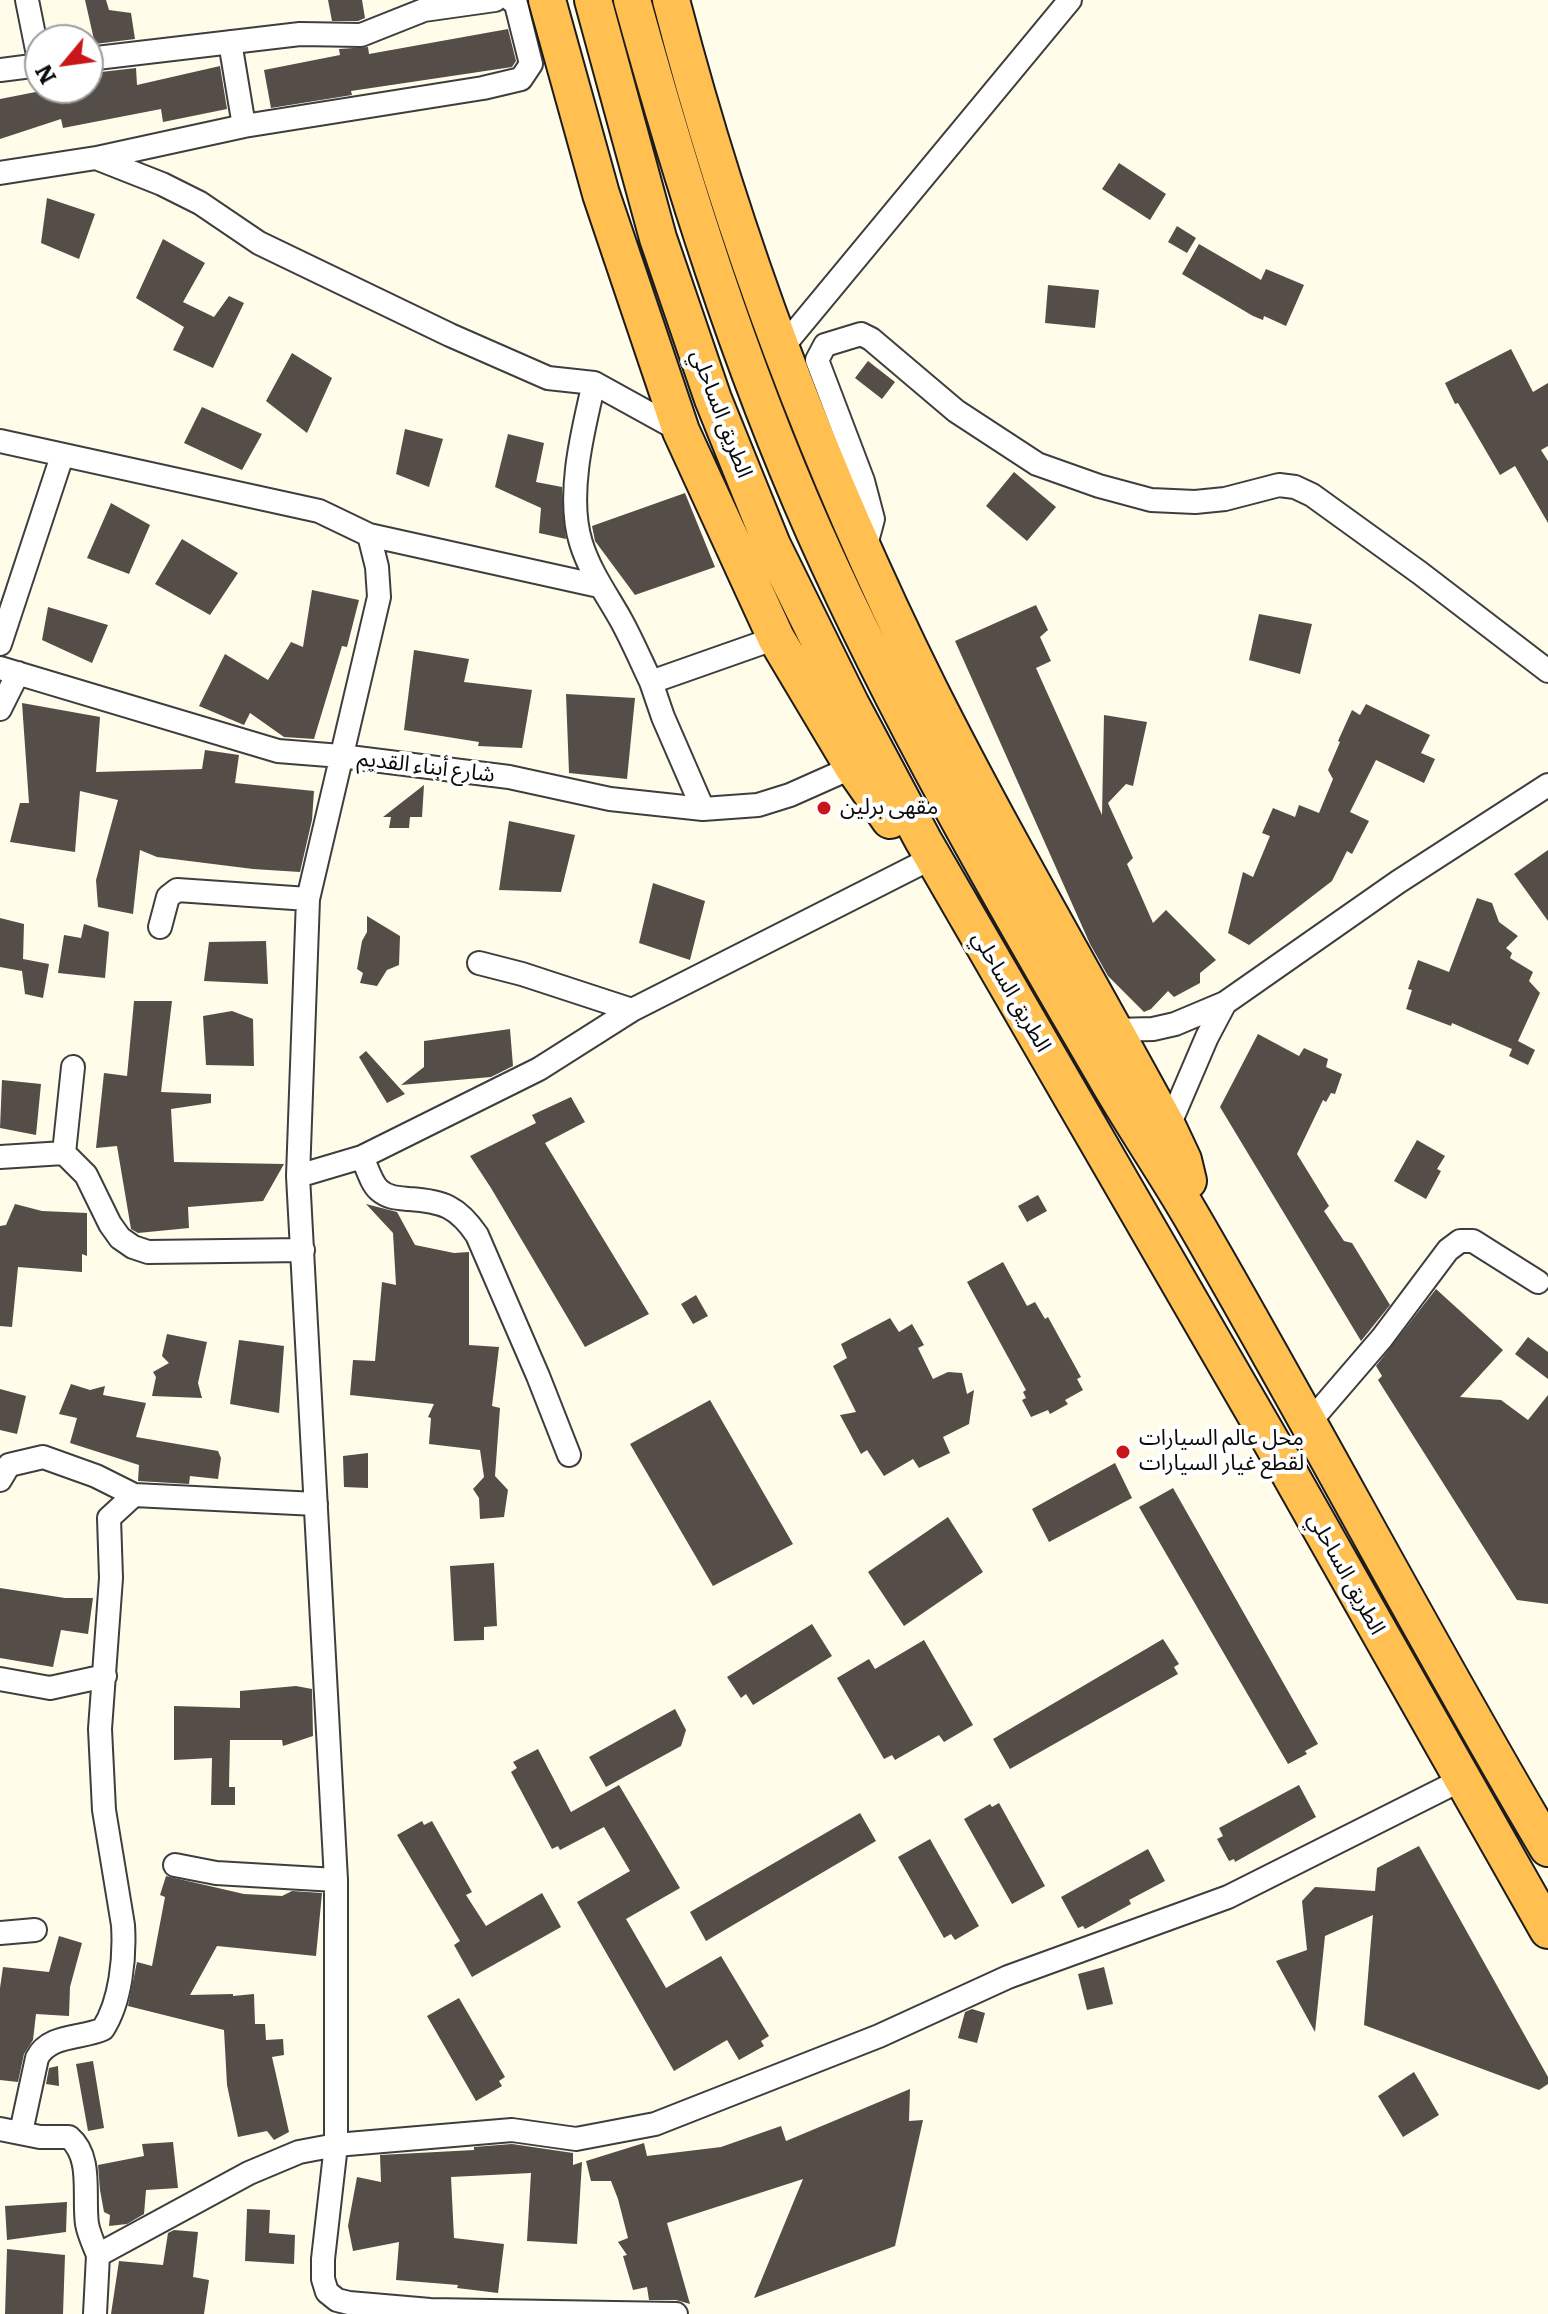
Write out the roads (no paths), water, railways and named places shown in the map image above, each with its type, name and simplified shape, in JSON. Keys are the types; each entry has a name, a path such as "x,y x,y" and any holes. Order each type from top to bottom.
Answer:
{"highway":[{"path":"547,0 601,194 681,431 776,638 853,767 918,865 962,908"},
{"name":"الطريق الساحلي","path":"593,0 658,238 713,399 772,545 851,705 962,908 1287,1469 1548,1930"},
{"name":"الطريق الساحلي","path":"632,0 700,233 753,385 814,532 893,697 1105,1076 1188,1211 1487,1745 1548,1848"},
{"path":"671,0 748,258 813,435 929,688 990,809 1168,1128 1187,1171 1188,1211"}],"street":[{"path":"27,0 32,24"},
{"path":"104,57 300,34 361,35 419,5 495,0"},
{"path":"0,173 96,158 244,126 483,88 521,79 531,64 516,4 511,0"},
{"path":"781,349 1070,0"},
{"path":"230,42 244,126"},
{"path":"0,70 24,67"},
{"path":"96,158 162,184 200,203 259,243 450,335 548,378 594,383 681,431"},
{"path":"865,549 873,519 863,481 817,360 825,345 861,334 871,339 956,411 1037,464 1151,500 1195,502 1225,499 1279,485 1295,487 1312,495 1548,671"},
{"path":"594,383 581,441 576,499 580,540 599,586 620,619 651,682 703,809"},
{"path":"0,441 319,511 369,535 599,586"},
{"path":"0,644 62,456"},
{"path":"369,535 377,567 379,597 308,899 298,1176 336,1880 336,2145 323,2269 327,2292 337,2300 430,2310 676,2314"},
{"path":"651,682 776,638"},
{"path":"0,709 9,671"},
{"name":"شارع أبناء القديم","path":"9,671 278,751 509,777 610,799 703,809 758,805 790,795 853,767"},
{"path":"1115,1030 1153,1029 1175,1024 1225,1003 1398,882 1548,785"},
{"path":"298,1176 362,1157 539,1069 632,1010 918,865"},
{"path":"160,927 168,897 177,890 308,899"},
{"path":"479,963 632,1010"},
{"path":"1168,1128 1225,1003"},
{"path":"64,1153 73,1067"},
{"path":"0,1157 64,1153 86,1175 120,1238 148,1252 303,1250"},
{"path":"362,1157 382,1193 394,1198 436,1201 450,1206 466,1218 477,1235 569,1455"},
{"path":"1308,1424 1382,1338 1448,1250 1460,1241 1473,1241 1538,1282"},
{"path":"0,1480 9,1465 43,1457 96,1476 134,1495 316,1504"},
{"path":"95,2314 98,2255 88,2227 83,2158 79,2145 69,2137 40,2137 10,2130 41,2049 52,2042 103,2029 120,1979 123,1925 104,1810 100,1729 111,1578 109,1518 134,1495"},
{"path":"0,1679 50,1688 105,1676"},
{"path":"98,2255 249,2173 299,2152 336,2145 512,2130 576,2139 655,2124 879,2036 1008,1977 1228,1897 1461,1780"},
{"path":"175,1865 216,1873 336,1880"},
{"path":"0,1933 35,1930"}],"place":[{"name":"مقهى برلين","path":"824,808"},
{"name":"محل عالم السيارات لقطع غيار السيارات","path":"1123,1452"}]}
